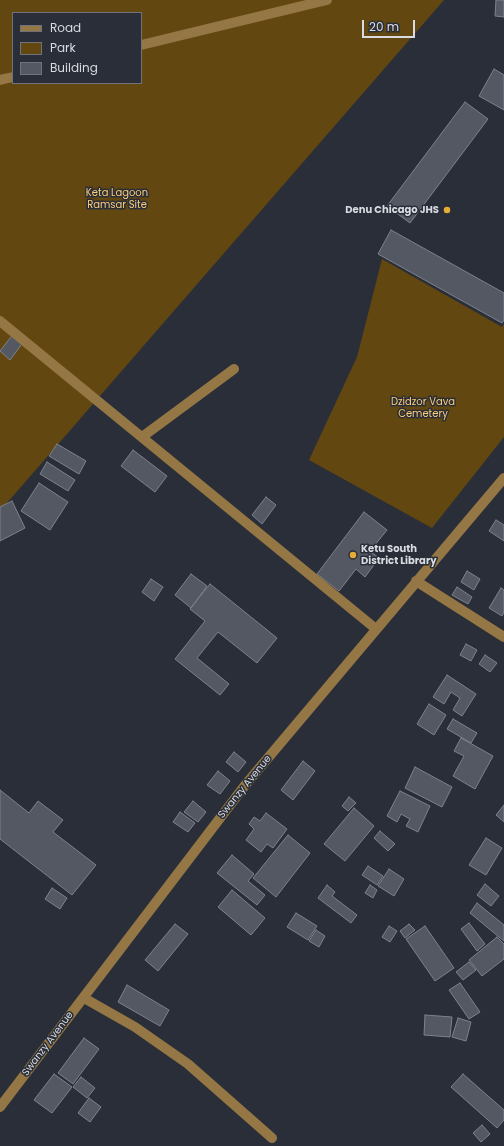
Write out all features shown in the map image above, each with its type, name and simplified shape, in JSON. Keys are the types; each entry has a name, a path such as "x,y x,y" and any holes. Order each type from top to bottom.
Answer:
{"street":[{"path":"142,45 327,0"},
{"path":"0,80 12,77"},
{"path":"0,321 376,629"},
{"path":"142,438 234,369"},
{"name":"Swanzy Avenue","path":"0,1107 246,784 504,478"},
{"path":"416,581 504,637"},
{"path":"84,998 135,1027 188,1064 272,1138"}],"green space":[{"name":"Keta Lagoon Ramsar Site","path":"0,0 444,0 0,511"},
{"name":"Dzidzor Vava Cemetery","path":"382,259 502,327 504,324 504,437 432,528 309,460 357,357"}],"building":[{"path":"496,0 504,0 504,17 495,16"},
{"path":"494,69 504,75 504,110 479,96"},
{"path":"465,102 488,119 410,223 387,206"},
{"path":"391,230 504,293 504,320 502,323 378,254"},
{"path":"14,333 24,341 10,360 0,351"},
{"path":"57,444 86,461 79,474 49,456"},
{"path":"133,450 167,476 155,492 121,466"},
{"path":"47,462 75,480 68,491 40,474"},
{"path":"39,483 68,502 50,530 21,511"},
{"path":"266,497 276,505 262,524 252,515"},
{"path":"12,501 25,528 0,541 0,507"},
{"name":"Ketu South District Library","path":"364,512 387,530 370,551 379,558 365,577 356,569 339,591 317,574"},
{"path":"496,520 504,525 504,541 489,531"},
{"path":"467,571 480,579 474,590 461,582"},
{"path":"191,574 207,586 191,608 175,595"},
{"path":"151,579 163,587 154,601 142,592"},
{"path":"210,584 277,638 257,663 218,632 197,658 229,684 220,695 175,659 205,621 190,609"},
{"path":"457,587 472,597 468,604 452,595"},
{"path":"501,588 504,590 504,612 502,616 489,608"},
{"path":"466,644 477,650 471,661 460,655"},
{"path":"485,655 497,663 490,672 479,664"},
{"path":"447,675 476,694 462,716 453,710 460,698 451,692 444,704 433,697"},
{"path":"429,704 446,715 434,735 417,724"},
{"path":"453,719 477,733 471,743 447,729"},
{"path":"461,738 493,756 475,789 453,776 464,756 454,751"},
{"path":"234,752 246,762 238,772 226,762"},
{"path":"303,761 315,771 293,800 281,790"},
{"path":"415,767 452,787 442,807 405,788"},
{"path":"218,771 230,781 220,794 207,785"},
{"path":"0,790 29,813 38,801 63,820 53,832 96,865 72,895 0,839"},
{"path":"400,791 430,806 418,832 406,826 410,819 401,814 397,822 387,816"},
{"path":"349,797 356,803 348,811 342,806"},
{"path":"193,801 206,812 198,822 184,812"},
{"path":"504,805 504,822 496,815"},
{"path":"354,808 374,826 345,861 324,844"},
{"path":"180,812 195,823 188,832 173,822"},
{"path":"266,813 287,829 273,848 267,844 261,852 246,840 254,829 249,824 254,817 260,821"},
{"path":"380,831 395,844 388,851 374,838"},
{"path":"288,835 310,853 276,897 253,878"},
{"path":"486,838 502,848 486,875 469,865"},
{"path":"232,855 254,874 248,881 265,895 257,905 217,873"},
{"path":"368,866 383,876 377,885 362,875"},
{"path":"389,869 404,879 394,896 378,886"},
{"path":"485,884 499,896 491,906 477,895"},
{"path":"327,885 335,892 332,896 357,915 351,923 318,898"},
{"path":"370,885 377,890 373,898 365,893"},
{"path":"52,888 67,898 60,909 45,899"},
{"path":"232,890 265,918 251,935 218,907"},
{"path":"477,903 504,925 504,941 470,913"},
{"path":"296,913 317,926 308,940 287,927"},
{"path":"469,923 485,944 477,951 461,929"},
{"path":"175,924 188,934 158,971 145,960"},
{"path":"409,924 415,930 405,938 400,931"},
{"path":"389,926 397,931 390,942 382,937"},
{"path":"425,926 454,968 435,981 406,939"},
{"path":"316,930 325,936 319,947 309,941"},
{"path":"497,937 504,944 504,959 482,976 469,960"},
{"path":"469,962 476,970 463,980 456,972"},
{"path":"460,983 480,1012 469,1019 449,990"},
{"path":"127,985 169,1010 160,1026 118,1002"},
{"path":"425,1015 452,1017 450,1037 424,1035"},
{"path":"458,1018 471,1022 466,1041 452,1037"},
{"path":"84,1038 99,1049 73,1084 58,1073"},
{"path":"54,1074 72,1087 52,1113 34,1100"},
{"path":"463,1074 504,1110 504,1120 497,1128 451,1087"},
{"path":"81,1077 95,1088 87,1098 73,1087"},
{"path":"89,1098 101,1107 90,1122 78,1113"},
{"path":"482,1125 490,1134 481,1142 473,1133"}],"place":[{"name":"Denu Chicago JHS","path":"447,210"},
{"name":"Ketu South District Library","path":"353,555"}]}
